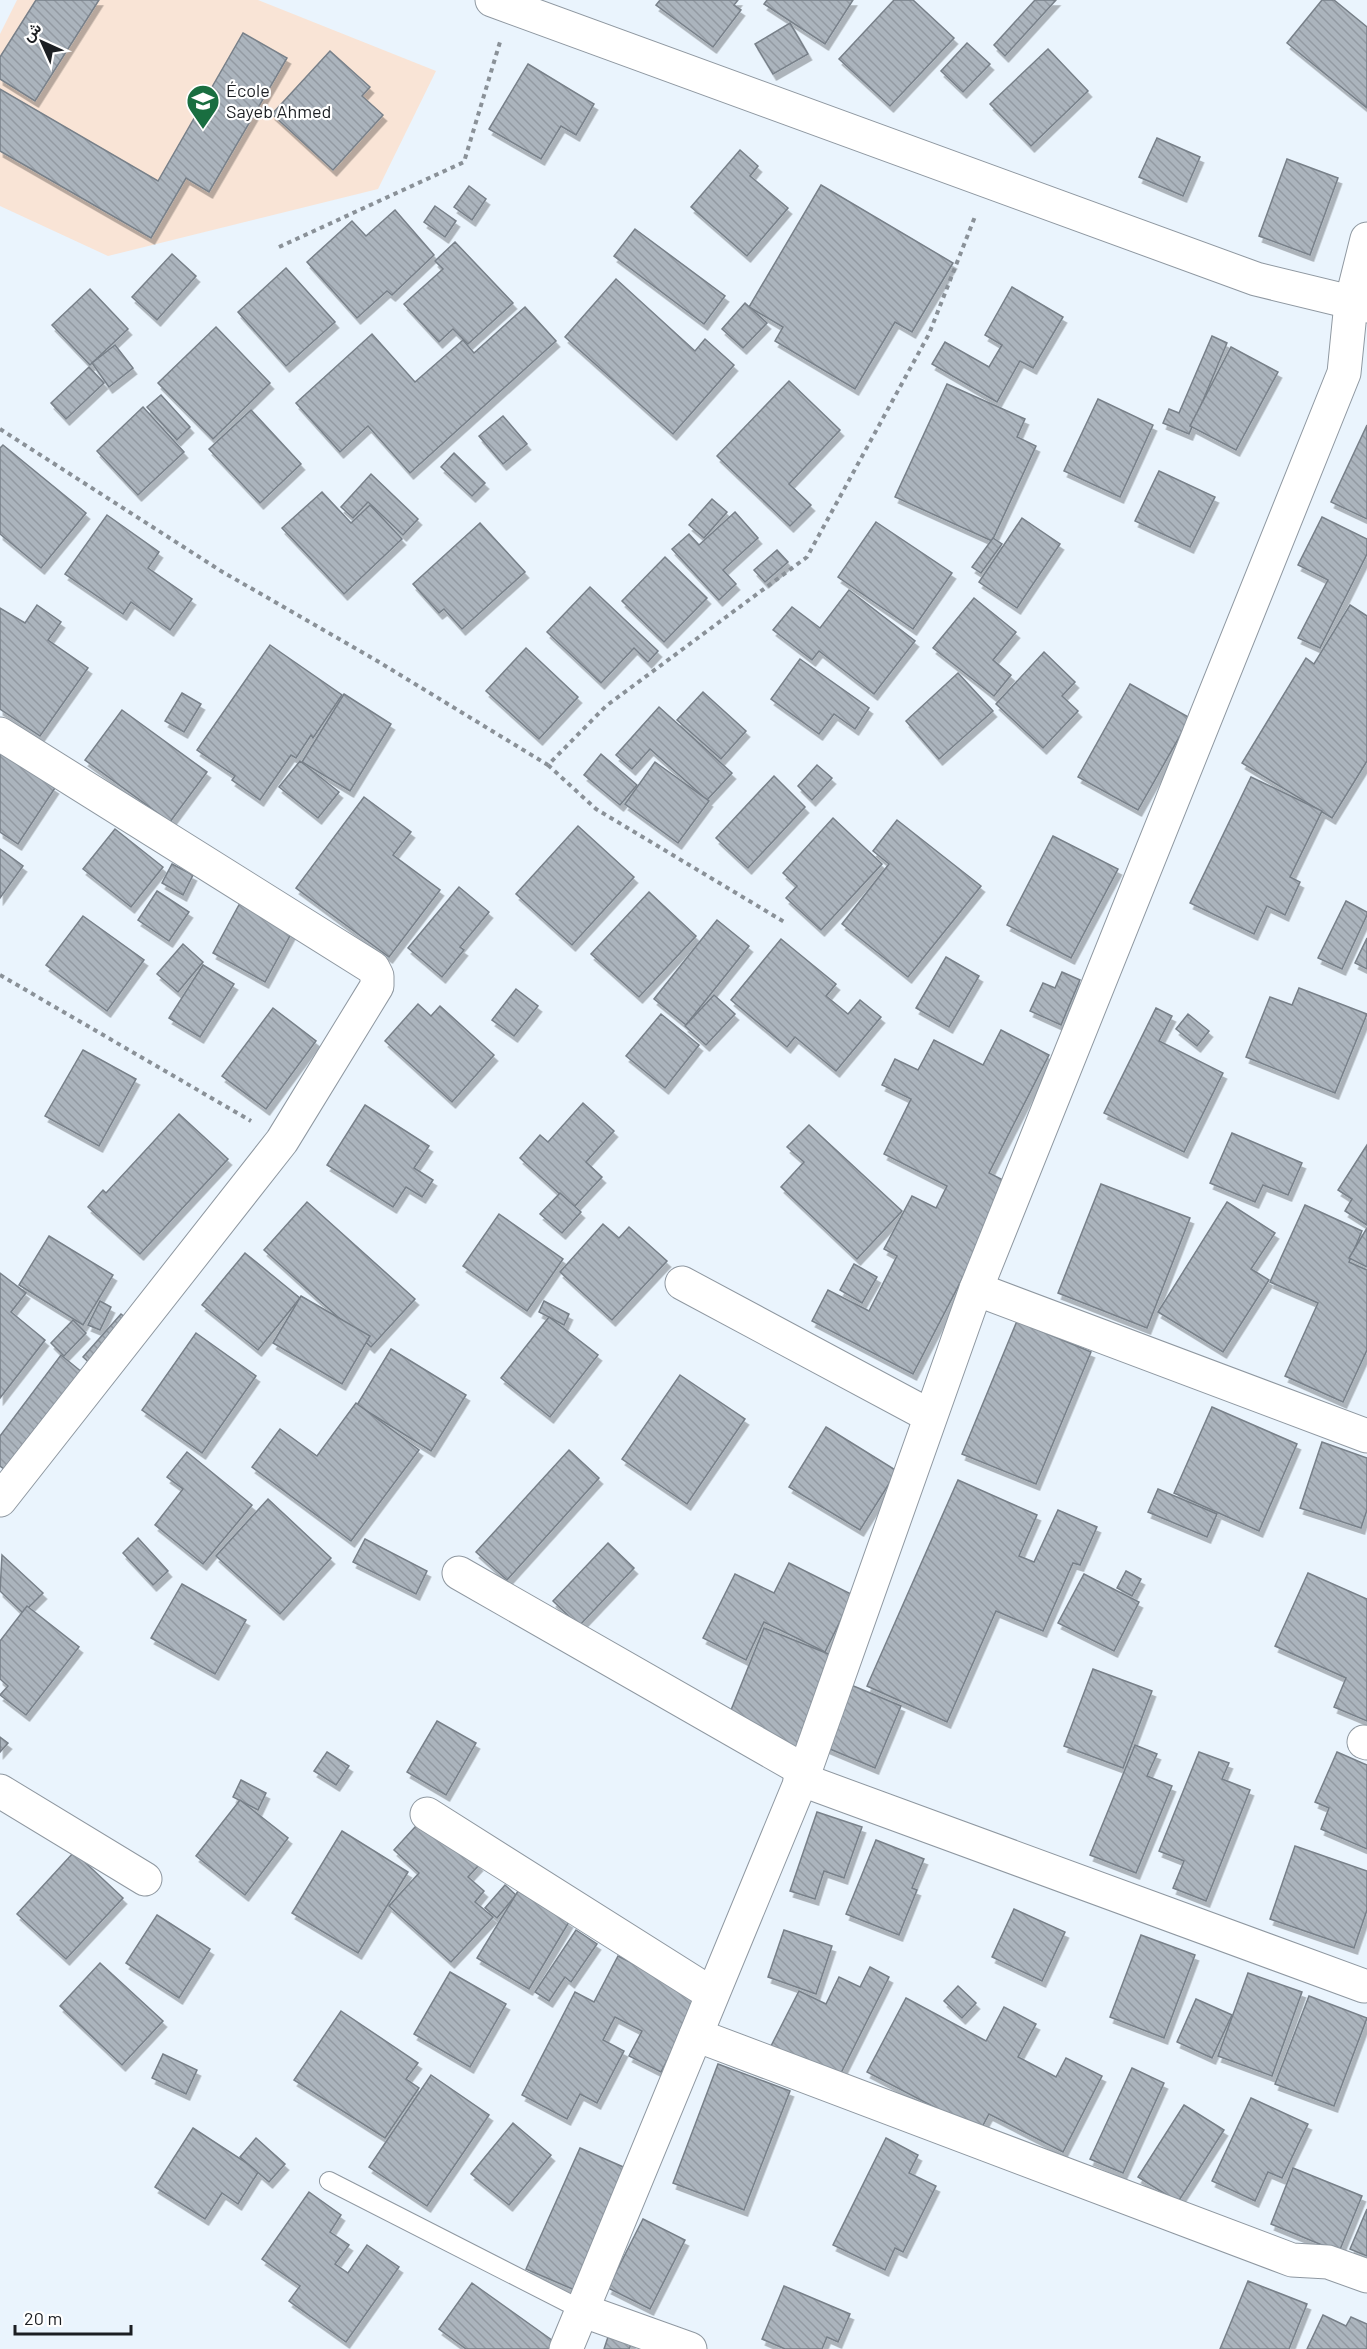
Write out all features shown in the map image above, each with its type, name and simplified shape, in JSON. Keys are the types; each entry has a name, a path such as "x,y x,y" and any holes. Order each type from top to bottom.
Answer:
{"street":[{"path":"501,3 1256,279 1359,304"},
{"path":"566,2349 584,2311 803,1775 976,1289 1344,373 1359,304 1367,239"},
{"path":"0,734 373,968 377,976 377,986 282,1141 0,1500"},
{"path":"682,1283 930,1416"},
{"path":"976,1289 1367,1436"},
{"path":"459,1573 803,1775 1364,1986"},
{"path":"0,1791 145,1879"},
{"path":"427,1814 712,1994"},
{"path":"696,2035 1292,2260 1328,2262 1367,2276"},
{"path":"584,2311 690,2349"}],"lane":[{"path":"329,2181 584,2311"}],"path":[{"path":"279,247 464,162 501,3"},
{"path":"548,765 606,706 807,557 929,334 988,182"},
{"path":"0,429 221,571 374,659 548,765 596,809 786,923"},
{"path":"0,975 230,1107"}],"shaded area":[{"name":"École Sayeb Ahmed","path":"17,0 258,0 436,71 378,189 108,256 0,206 0,34"}],"building":[{"path":"36,0 99,0 35,101 0,79 0,57"},
{"path":"660,0 738,0 734,5 741,10 713,47 656,5"},
{"path":"767,0 853,0 825,44 764,4"},
{"path":"894,0 913,0 954,38 890,106 839,59"},
{"path":"1035,0 1056,0 1005,56 994,45"},
{"path":"1322,0 1334,0 1367,27 1367,108 1287,43"},
{"path":"790,23 808,54 773,74 755,44"},
{"path":"243,33 287,58 209,192 186,178 151,238 0,151 0,89 158,181"},
{"path":"967,43 990,64 963,92 941,71"},
{"path":"1048,49 1088,91 1031,146 990,104"},
{"path":"330,51 370,87 362,96 383,115 333,170 272,114"},
{"path":"528,64 594,104 576,135 561,126 541,159 489,129"},
{"path":"1157,138 1200,157 1183,196 1139,177"},
{"path":"740,150 758,166 750,176 788,208 747,256 691,207"},
{"path":"1287,159 1338,178 1310,255 1259,236"},
{"path":"821,185 953,263 912,332 895,322 855,389 775,341 783,327 749,307"},
{"path":"469,186 486,199 472,220 454,207"},
{"path":"435,206 456,221 445,237 424,222"},
{"path":"395,210 434,255 392,295 387,291 357,318 307,262 352,221 366,236"},
{"path":"635,229 725,296 704,324 614,256"},
{"path":"455,242 513,303 468,344 453,329 439,342 404,304 443,269 435,261"},
{"path":"172,254 196,276 157,320 132,297"},
{"path":"286,268 335,322 286,366 238,312"},
{"path":"616,279 695,351 705,339 734,365 673,434 565,337"},
{"path":"1012,287 1063,317 1033,368 1020,361 997,402 932,364 945,342 989,367 1002,345 985,335"},
{"path":"90,289 128,329 90,365 52,325"},
{"path":"745,303 767,323 743,348 722,329"},
{"path":"525,307 556,341 410,473 368,426 340,452 296,403 372,334 415,382 463,340 474,353"},
{"path":"216,327 270,383 213,439 158,383"},
{"path":"1212,336 1227,343 1189,434 1163,423 1169,409 1179,413"},
{"path":"115,345 133,368 109,387 92,363"},
{"path":"1231,347 1278,372 1236,450 1190,426"},
{"path":"89,367 104,383 66,419 51,403"},
{"path":"789,381 840,430 789,484 811,505 790,526 717,456"},
{"path":"947,384 1025,419 1017,437 1036,446 992,541 895,497"},
{"path":"161,395 190,427 177,440 147,407"},
{"path":"1098,399 1153,425 1120,497 1064,471"},
{"path":"143,407 184,452 138,495 97,451"},
{"path":"251,410 301,464 260,503 209,449"},
{"path":"503,416 527,444 503,464 479,436"},
{"path":"1367,425 1367,519 1331,502"},
{"path":"3,445 86,513 41,568 0,534 0,448"},
{"path":"454,453 485,483 472,496 441,467"},
{"path":"1159,471 1215,497 1190,547 1135,521"},
{"path":"371,474 418,519 403,535 368,502 353,518 341,507"},
{"path":"322,492 351,523 370,505 402,539 344,594 282,528"},
{"path":"712,499 727,512 704,538 689,525"},
{"path":"735,512 758,538 723,570 736,584 719,600 672,549 689,534 699,545"},
{"path":"107,515 159,552 148,568 192,599 170,630 131,602 123,614 65,574"},
{"path":"1322,517 1367,539 1367,554 1320,648 1298,638 1328,580 1298,565"},
{"path":"1022,518 1060,544 1017,608 979,582"},
{"path":"876,522 952,573 913,629 838,577"},
{"path":"480,523 525,572 462,629 444,609 439,613 413,584"},
{"path":"993,538 1002,544 981,573 972,567"},
{"path":"777,550 788,562 765,582 754,570"},
{"path":"665,557 707,598 664,642 622,601"},
{"path":"590,587 658,651 648,662 634,648 601,683 547,632"},
{"path":"849,590 915,641 874,694 819,651 812,660 773,630 792,607 820,628"},
{"path":"974,598 1016,632 993,660 1011,675 994,696 933,648"},
{"path":"37,605 61,622 48,640 88,668 40,736 0,709 0,608 25,623"},
{"path":"1350,605 1367,616 1367,761 1332,818 1242,763 1306,658 1314,664"},
{"path":"270,645 342,695 313,738 311,735 296,758 291,755 260,800 232,780 235,776 197,750"},
{"path":"526,648 578,697 539,739 486,691"},
{"path":"1044,652 1075,682 1062,696 1078,711 1043,748 996,704"},
{"path":"800,659 869,708 855,729 834,714 819,734 771,699"},
{"path":"958,673 993,711 939,759 906,721"},
{"path":"1130,684 1190,718 1138,810 1078,777"},
{"path":"703,692 746,731 721,759 677,720"},
{"path":"182,693 201,704 184,732 165,721"},
{"path":"344,694 391,724 350,791 302,762"},
{"path":"659,707 732,773 707,800 650,749 632,769 616,755"},
{"path":"122,710 207,772 170,822 85,760"},
{"path":"0,751 55,788 18,844 0,832"},
{"path":"601,754 637,785 620,805 584,775"},
{"path":"300,761 339,792 318,818 279,787"},
{"path":"655,762 709,801 678,843 625,804"},
{"path":"817,765 832,778 812,800 798,786"},
{"path":"774,776 805,807 748,868 716,838"},
{"path":"1251,777 1322,811 1290,877 1300,882 1285,915 1267,906 1254,934 1190,903"},
{"path":"364,797 411,832 393,855 440,890 389,957 296,888"},
{"path":"833,818 882,864 821,930 786,898 797,886 783,873"},
{"path":"897,820 981,886 908,977 842,924 889,864 873,851"},
{"path":"578,826 634,877 572,945 516,894"},
{"path":"115,829 163,867 131,907 83,869"},
{"path":"1053,836 1118,869 1071,958 1007,925"},
{"path":"0,849 23,866 0,898"},
{"path":"172,864 193,875 183,895 162,883"},
{"path":"459,887 489,912 460,947 464,950 442,977 408,948"},
{"path":"157,891 189,912 169,941 138,920"},
{"path":"649,892 696,936 639,997 591,954"},
{"path":"1346,901 1367,912 1367,915 1342,969 1318,958"},
{"path":"240,903 292,932 265,982 213,953"},
{"path":"83,916 144,960 107,1011 46,965"},
{"path":"717,920 749,946 686,1025 654,999"},
{"path":"1367,938 1367,969 1355,963"},
{"path":"781,939 836,984 826,996 848,1014 860,1000 881,1017 836,1071 795,1037 787,1047 731,1000"},
{"path":"183,944 203,962 178,992 157,974"},
{"path":"946,957 979,976 949,1027 916,1008"},
{"path":"203,965 234,984 200,1037 169,1018"},
{"path":"1062,972 1080,980 1061,1025 1030,1011 1043,983 1055,988"},
{"path":"1299,988 1367,1014 1335,1093 1246,1057 1270,997 1292,1005"},
{"path":"516,989 538,1006 514,1036 492,1020"},
{"path":"714,995 735,1014 706,1045 685,1026"},
{"path":"418,1004 431,1016 440,1006 494,1055 452,1102 385,1041"},
{"path":"273,1008 316,1041 266,1109 222,1076"},
{"path":"1156,1008 1172,1016 1159,1041 1223,1073 1184,1152 1104,1113"},
{"path":"661,1014 699,1045 665,1088 626,1056"},
{"path":"1188,1014 1209,1031 1197,1046 1176,1029"},
{"path":"1001,1030 1049,1055 989,1173 1011,1184 913,1374 812,1321 828,1290 869,1311 897,1256 884,1249 912,1196 936,1208 947,1186 884,1154 911,1099 882,1085 895,1059 918,1070 934,1040 983,1065"},
{"path":"83,1050 136,1079 99,1146 45,1116"},
{"path":"583,1103 614,1131 586,1162 602,1177 574,1207 520,1158 540,1135 548,1142"},
{"path":"365,1105 429,1146 414,1168 433,1180 422,1197 406,1187 393,1207 327,1165"},
{"path":"179,1114 228,1159 140,1254 88,1207 103,1190 106,1193"},
{"path":"809,1125 902,1211 857,1259 781,1187 804,1162 787,1147"},
{"path":"1232,1133 1302,1163 1288,1195 1263,1185 1255,1202 1210,1183"},
{"path":"1367,1145 1367,1225 1345,1211 1352,1199 1338,1190"},
{"path":"1101,1184 1190,1218 1147,1328 1058,1293"},
{"path":"560,1193 581,1212 562,1233 540,1214"},
{"path":"307,1202 415,1299 371,1347 264,1250"},
{"path":"1227,1202 1275,1233 1251,1269 1269,1280 1223,1352 1158,1312"},
{"path":"1305,1205 1362,1231 1349,1262 1367,1270 1367,1350 1343,1402 1285,1376 1318,1303 1270,1282"},
{"path":"499,1214 563,1259 527,1311 463,1266"},
{"path":"603,1224 619,1238 629,1227 667,1261 612,1320 560,1272"},
{"path":"1367,1228 1367,1267 1349,1258"},
{"path":"49,1236 113,1275 83,1325 19,1285"},
{"path":"245,1253 300,1298 258,1350 202,1305"},
{"path":"854,1264 877,1277 862,1303 840,1290"},
{"path":"0,1273 26,1293 11,1312 45,1340 0,1398"},
{"path":"301,1296 370,1336 342,1384 273,1343"},
{"path":"100,1301 111,1307 100,1330 88,1325"},
{"path":"544,1301 569,1314 564,1325 539,1312"},
{"path":"121,1314 135,1325 96,1369 83,1357"},
{"path":"549,1317 598,1355 550,1417 501,1378"},
{"path":"73,1320 86,1333 64,1356 51,1343"},
{"path":"1017,1321 1091,1352 1036,1484 962,1454"},
{"path":"196,1333 256,1376 202,1453 142,1410"},
{"path":"391,1349 466,1395 431,1451 357,1405"},
{"path":"61,1355 83,1373 8,1472 0,1466 0,1436"},
{"path":"680,1375 745,1419 687,1504 622,1459"},
{"path":"356,1403 419,1450 351,1541 252,1467 280,1429 317,1456"},
{"path":"1212,1407 1297,1444 1259,1531 1174,1493"},
{"path":"826,1427 897,1471 860,1530 789,1487"},
{"path":"1322,1442 1367,1458 1367,1510 1361,1528 1300,1508"},
{"path":"569,1450 599,1478 507,1580 476,1552"},
{"path":"187,1452 252,1505 203,1564 155,1525 183,1489 167,1477"},
{"path":"958,1480 1037,1515 1019,1556 1034,1562 1058,1510 1097,1527 1080,1565 1073,1563 1043,1631 996,1611 947,1722 867,1686"},
{"path":"1158,1489 1217,1514 1207,1537 1148,1512"},
{"path":"268,1499 331,1558 280,1614 216,1556"},
{"path":"138,1538 168,1571 153,1585 123,1553"},
{"path":"365,1539 427,1571 416,1594 353,1562"},
{"path":"608,1543 634,1568 579,1626 553,1601"},
{"path":"2,1555 43,1593 23,1613 0,1591"},
{"path":"789,1563 853,1595 825,1652 764,1622 746,1660 703,1638 735,1574 774,1593"},
{"path":"1126,1571 1141,1579 1132,1596 1117,1588"},
{"path":"1308,1573 1367,1599 1367,1721 1334,1707 1346,1678 1275,1646"},
{"path":"1084,1574 1139,1602 1114,1651 1058,1623"},
{"path":"182,1584 246,1620 215,1674 151,1638"},
{"path":"27,1606 79,1647 26,1715 0,1695 8,1686 0,1679 0,1641"},
{"path":"764,1628 836,1657 795,1757 727,1720"},
{"path":"1093,1669 1152,1691 1123,1768 1064,1746"},
{"path":"844,1682 901,1706 875,1768 818,1744"},
{"path":"437,1721 476,1743 446,1795 407,1772"},
{"path":"0,1737 8,1743 0,1752"},
{"path":"1135,1745 1157,1754 1147,1776 1172,1786 1136,1873 1090,1855"},
{"path":"327,1752 349,1766 336,1785 314,1771"},
{"path":"1199,1752 1229,1763 1222,1779 1250,1790 1206,1901 1173,1888 1184,1861 1159,1851"},
{"path":"1337,1752 1367,1765 1367,1849 1321,1829 1329,1808 1315,1802"},
{"path":"241,1780 266,1793 258,1810 233,1797"},
{"path":"240,1800 288,1838 245,1895 196,1856"},
{"path":"817,1812 862,1827 844,1878 824,1871 815,1899 790,1891"},
{"path":"426,1815 479,1865 468,1877 484,1891 475,1902 493,1917 451,1962 389,1906 419,1873 394,1850"},
{"path":"342,1831 408,1872 358,1953 292,1913"},
{"path":"876,1840 924,1859 912,1888 917,1890 899,1935 846,1914"},
{"path":"1295,1846 1367,1871 1367,1910 1354,1948 1270,1919"},
{"path":"74,1852 123,1898 66,1959 17,1914"},
{"path":"505,1885 516,1895 497,1918 485,1908"},
{"path":"518,1891 569,1922 529,1989 477,1958"},
{"path":"1014,1909 1065,1932 1042,1981 992,1957"},
{"path":"157,1915 210,1949 179,1998 126,1963"},
{"path":"576,1930 597,1944 571,1982 565,1977 549,2001 535,1992"},
{"path":"784,1930 832,1946 816,1994 768,1977"},
{"path":"1141,1935 1195,1955 1164,2038 1110,2017"},
{"path":"618,1956 700,1998 661,2072 629,2056 642,2031 615,2017 603,2040 624,2051 597,2103 580,2094 567,2119 522,2095 575,1992 594,2002"},
{"path":"100,1963 163,2021 122,2065 60,2006"},
{"path":"870,1967 889,1977 837,2081 770,2048 799,1991 826,2004 839,1977 860,1987"},
{"path":"450,1972 506,2004 470,2067 414,2034"},
{"path":"1248,1973 1302,1992 1272,2076 1218,2056"},
{"path":"958,1986 976,2003 962,2018 944,2001"},
{"path":"1309,1996 1367,2018 1334,2106 1275,2084"},
{"path":"906,1998 986,2041 1004,2007 1036,2024 1018,2057 1056,2077 1066,2058 1102,2076 1063,2152 989,2114 980,2131 867,2072"},
{"path":"1196,1999 1232,2015 1212,2058 1177,2042"},
{"path":"341,2011 418,2063 406,2079 419,2088 385,2138 294,2080"},
{"path":"163,2054 197,2070 186,2094 152,2078"},
{"path":"718,2064 790,2091 744,2210 673,2183"},
{"path":"1132,2068 1164,2083 1123,2173 1090,2159"},
{"path":"431,2075 489,2115 427,2206 369,2167"},
{"path":"1251,2098 1308,2124 1282,2178 1268,2172 1255,2201 1212,2181"},
{"path":"1184,2105 1224,2130 1178,2202 1138,2177"},
{"path":"513,2123 551,2155 509,2205 471,2174"},
{"path":"193,2128 259,2171 238,2204 222,2193 205,2219 155,2187"},
{"path":"256,2138 285,2164 269,2182 240,2157"},
{"path":"886,2138 918,2155 909,2173 936,2186 903,2252 895,2248 885,2270 833,2245"},
{"path":"580,2148 637,2173 584,2294 526,2269"},
{"path":"1293,2168 1362,2196 1339,2252 1271,2224"},
{"path":"309,2192 341,2215 330,2232 349,2245 335,2264 348,2273 367,2245 399,2267 346,2342 289,2301 300,2286 262,2259"},
{"path":"1367,2209 1367,2256 1350,2249"},
{"path":"643,2219 685,2240 650,2309 608,2288"},
{"path":"1248,2281 1307,2304 1289,2349 1220,2349"},
{"path":"472,2283 563,2348 466,2349 439,2329"},
{"path":"784,2286 850,2314 838,2342 827,2337 822,2349 785,2349 762,2339"},
{"path":"1323,2315 1346,2326 1351,2317 1367,2324 1367,2349 1307,2349"},
{"path":"609,2334 632,2342 629,2349 604,2349"}],"place":[{"name":"École Sayeb Ahmed","path":"203,130"}]}
